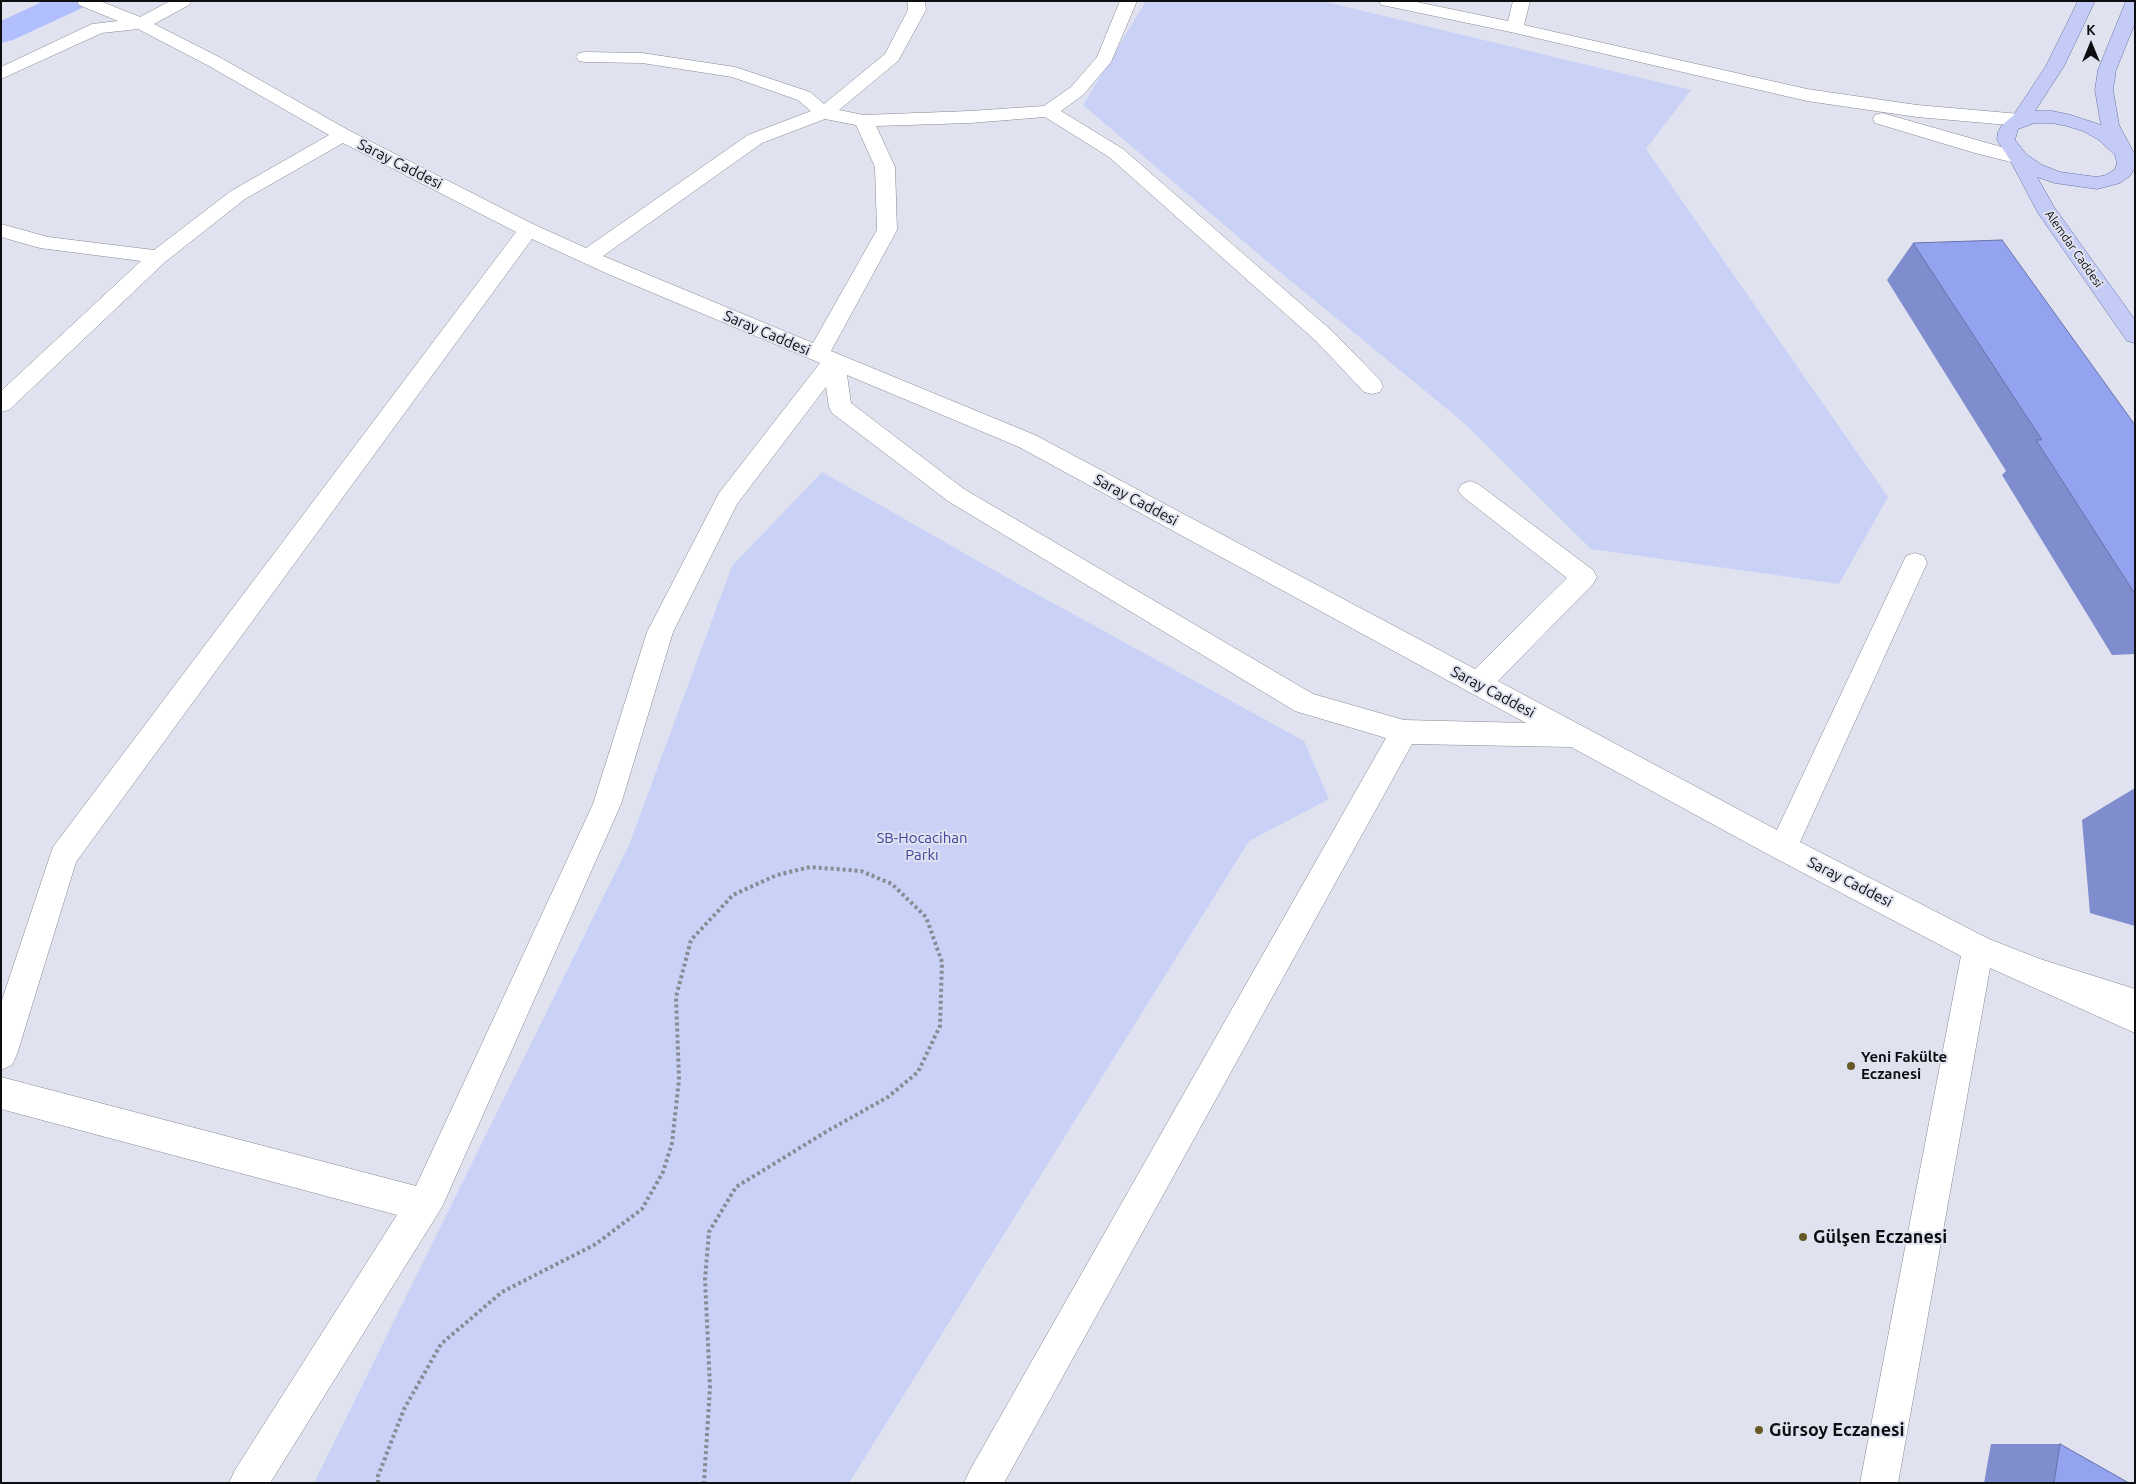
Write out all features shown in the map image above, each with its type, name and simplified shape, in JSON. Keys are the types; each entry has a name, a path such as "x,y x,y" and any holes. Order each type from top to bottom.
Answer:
{"main road":[{"path":"2020,120 2055,66 2087,1"},
{"path":"2019,158 2035,169 2055,177 2076,182 2097,182 2113,179 2123,172 2128,158 2110,125 2104,90 2107,70 2135,1"},
{"path":"2020,120 2035,117 2052,117 2071,121 2098,131 2128,158"},
{"name":"Alemdar Caddesi","path":"2020,120 2011,125 2007,132 2006,140 2011,150 2019,158 2045,209 2135,336"}],"street":[{"name":"Saray Caddesi","path":"85,1 135,20 215,62 343,136 528,230 587,257 1027,441 1783,848 1978,949 2040,974 2135,1018"},
{"path":"587,257 755,140 824,112 892,57 917,10 916,1"},
{"path":"585,56 642,58 735,72 804,96 824,112 864,121 970,117 1049,111 1077,91 1105,58 1129,1"},
{"path":"1387,1 1515,28 1807,95 1925,132 2019,158"},
{"path":"1515,28 1522,1"},
{"path":"148,2 179,16 215,62"},
{"path":"1,74 98,28 135,20 179,16"},
{"path":"1807,95 1918,111 2020,120"},
{"path":"1049,111 1116,153 1316,329 1372,386"},
{"path":"248,1483 430,1195 607,804 660,632 728,498 826,357 887,230 885,167 864,121"},
{"path":"5,396 158,257 238,195 343,136"},
{"path":"1,230 47,242 158,257"},
{"path":"1,1054 64,856 528,230"},
{"path":"826,357 840,407 956,495 1305,702 1404,732 1576,737"},
{"path":"1470,490 1584,576 1478,684"},
{"path":"1783,848 1915,563"},
{"path":"983,1483 1404,732"},
{"path":"1878,1483 1978,949"},
{"name":"Saray Caddesi","path":"2040,974 2135,1004"},
{"path":"1,1094 423,1205"}],"path":[{"path":"378,1483 378,1476 404,1409 441,1344 502,1292 596,1244 642,1209 663,1172 672,1143 679,1080 676,997 691,940 733,895 777,875 810,867 861,871 892,884 926,917 942,962 940,1026 918,1072 888,1097 829,1130 736,1187 709,1232 705,1279 710,1387 704,1483"}],"green space":[{"path":"1146,1 1322,1 1691,90 1646,149 1888,497 1839,584 1591,549 1463,422 1269,263 1083,105"},
{"name":"SB-Hocacihan Parkı","path":"822,472 1020,585 1304,741 1329,799 1249,841 849,1483 314,1483 629,845 732,566"}],"building":[{"path":"2002,240 2135,425 2135,594 2036,440 2042,440 1913,243"},
{"path":"2060,1444 2129,1483 2054,1483"}],"waterway":[{"path":"1,33 71,1"}],"place":[{"name":"Yeni Fakülte Eczanesi","path":"1851,1066"},
{"name":"Gülşen Eczanesi","path":"1803,1237"},
{"name":"Gürsoy Eczanesi","path":"1759,1430"}]}
